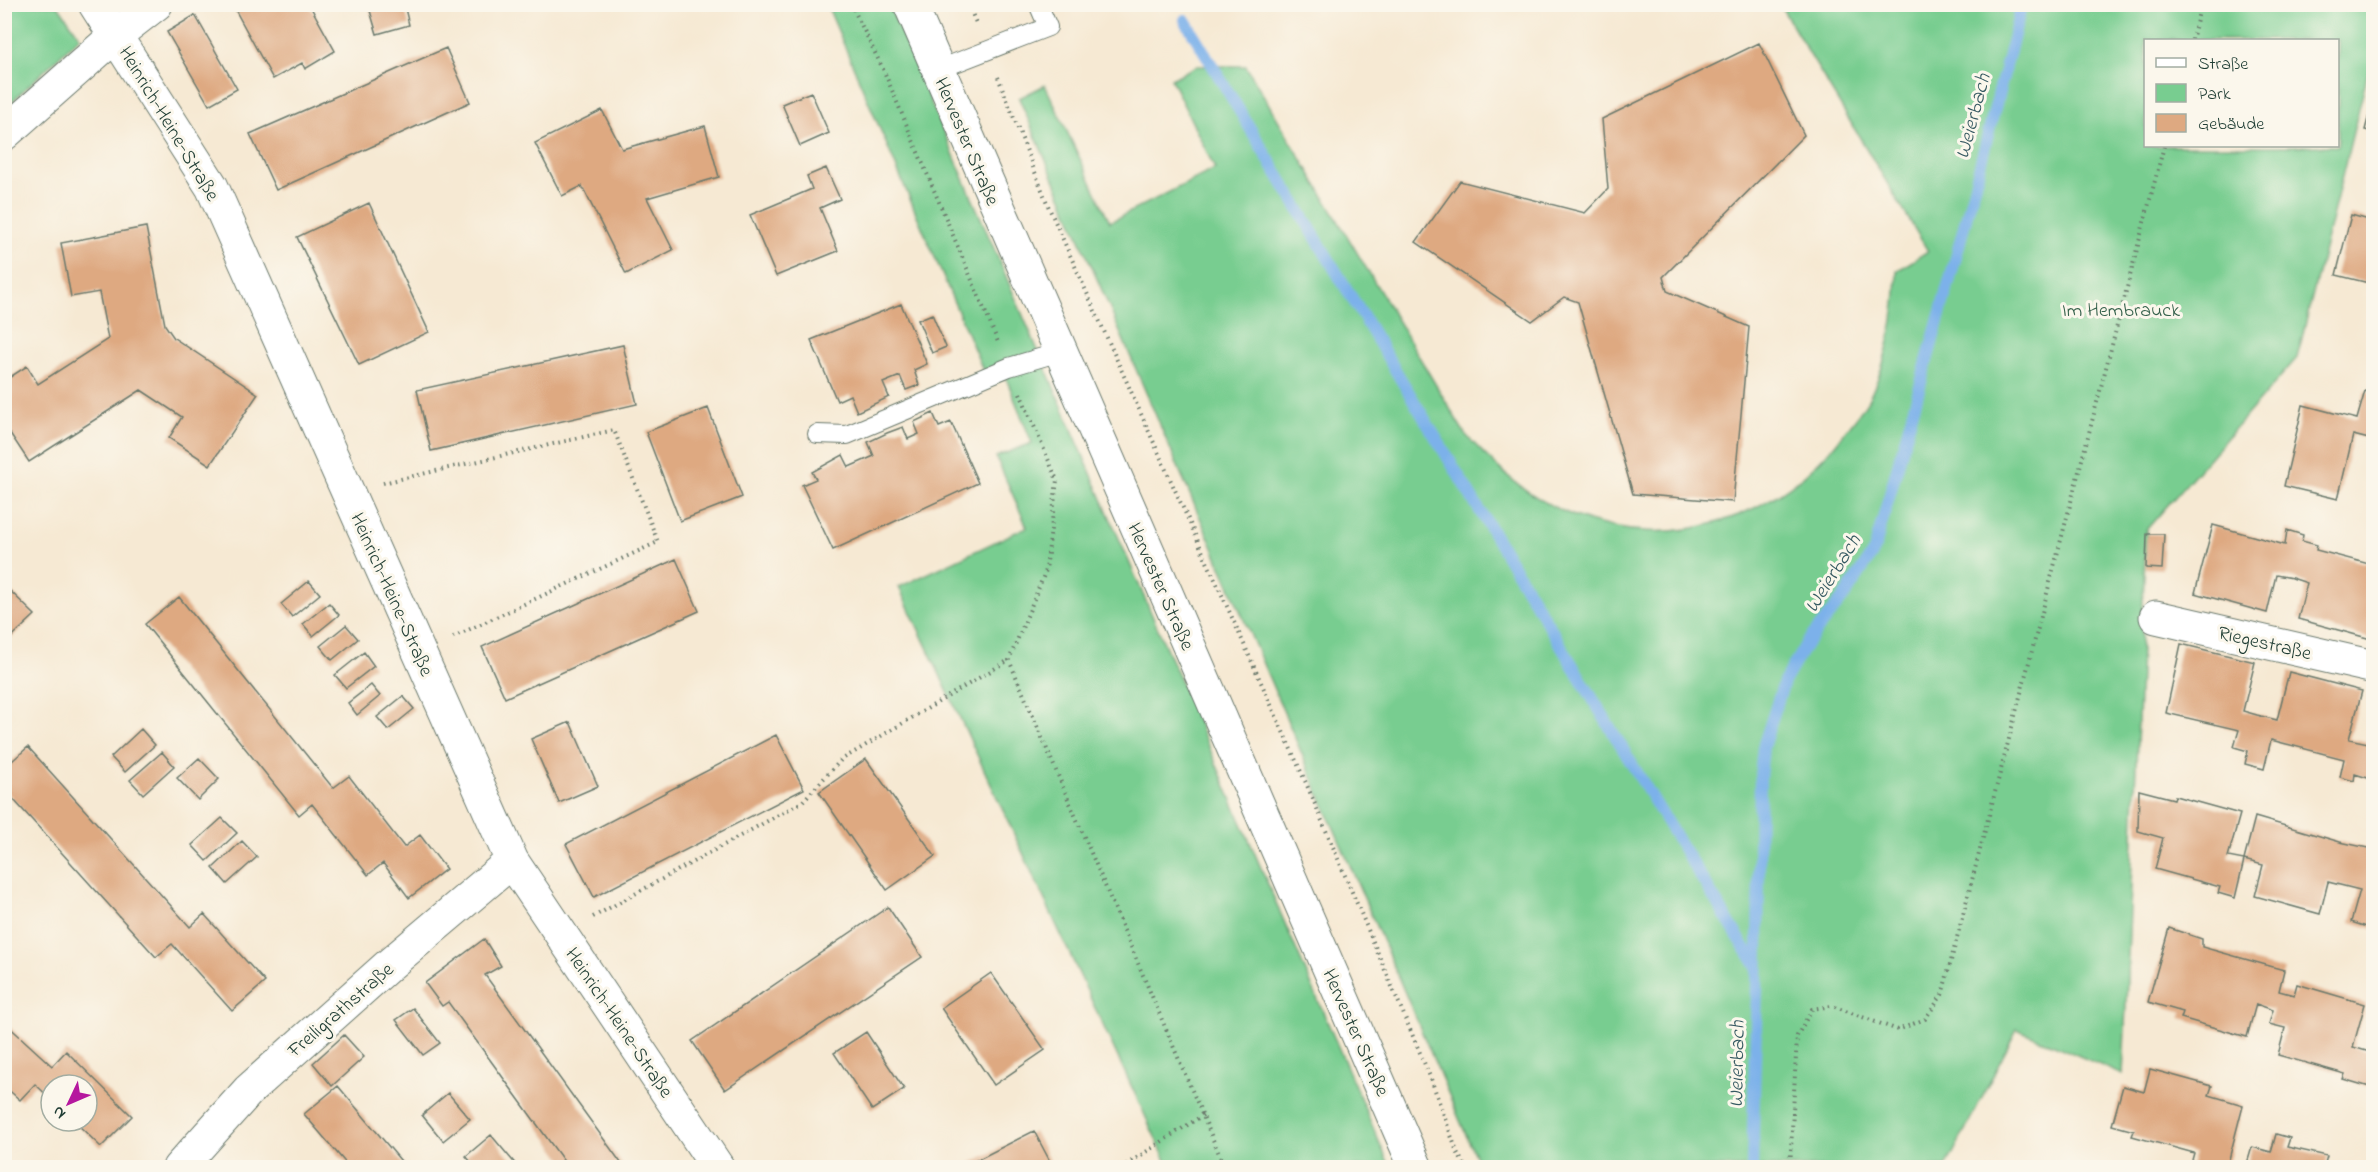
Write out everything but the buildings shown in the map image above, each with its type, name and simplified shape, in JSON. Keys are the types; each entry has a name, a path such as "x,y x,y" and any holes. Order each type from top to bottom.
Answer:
{"street":[{"name":"Heinrich-Heine-Straße","path":"95,4 212,187 512,861 718,1167"},
{"path":"4,134 116,35 156,4"},
{"name":"Hervester Straße","path":"910,4 1416,1167"},
{"name":"Riegestraße","path":"2156,617 2373,667"},
{"name":"Freiligrathstraße","path":"179,1167 249,1090 512,861"}],"lane":[{"path":"937,70 1048,27 1038,4"},
{"path":"817,434 847,435 1009,367 1060,352"}],"path":[{"path":"561,935 802,802 841,760 1009,660 1046,570 1057,480 883,69 851,4"},
{"path":"968,4 1049,208 1306,783 1373,947 1431,1079 1457,1152 1466,1167"},
{"path":"2192,39 2201,4"},
{"path":"1790,1167 1797,1036 1812,1009 1832,1006 1898,1030 1925,1019 1942,995 2164,147"},
{"path":"346,489 614,430 658,542 454,636 420,655"},
{"path":"1009,660 1225,1167"},
{"path":"1121,1167 1203,1115"}],"green space":[{"path":"5,4 58,5 80,37 5,108"},
{"path":"827,5 889,5 1390,1167 1169,1167 899,587 1027,527 996,457 1032,443 1006,378 989,384"},
{"name":"Im Hembrauck","path":"1780,5 2373,5 2373,52 2297,358 2146,530 2123,1075 2017,1029 1946,1167 1480,1167 1019,98 1045,85 1110,222 1215,169 1171,79 1196,66 1246,66 1465,434 1501,470 1541,500 1572,515 1610,527 1649,531 1686,529 1723,521 1757,506 1790,487 1819,462 1860,412 1879,376 1891,332 1897,271 1928,251"}],"waterway":[{"name":"Weierbach","path":"1752,1168 1760,778 1763,747 1784,682 1806,644 1847,593 1874,551 1956,257 2022,4"},
{"path":"1185,20 1671,829 1757,967"}]}
